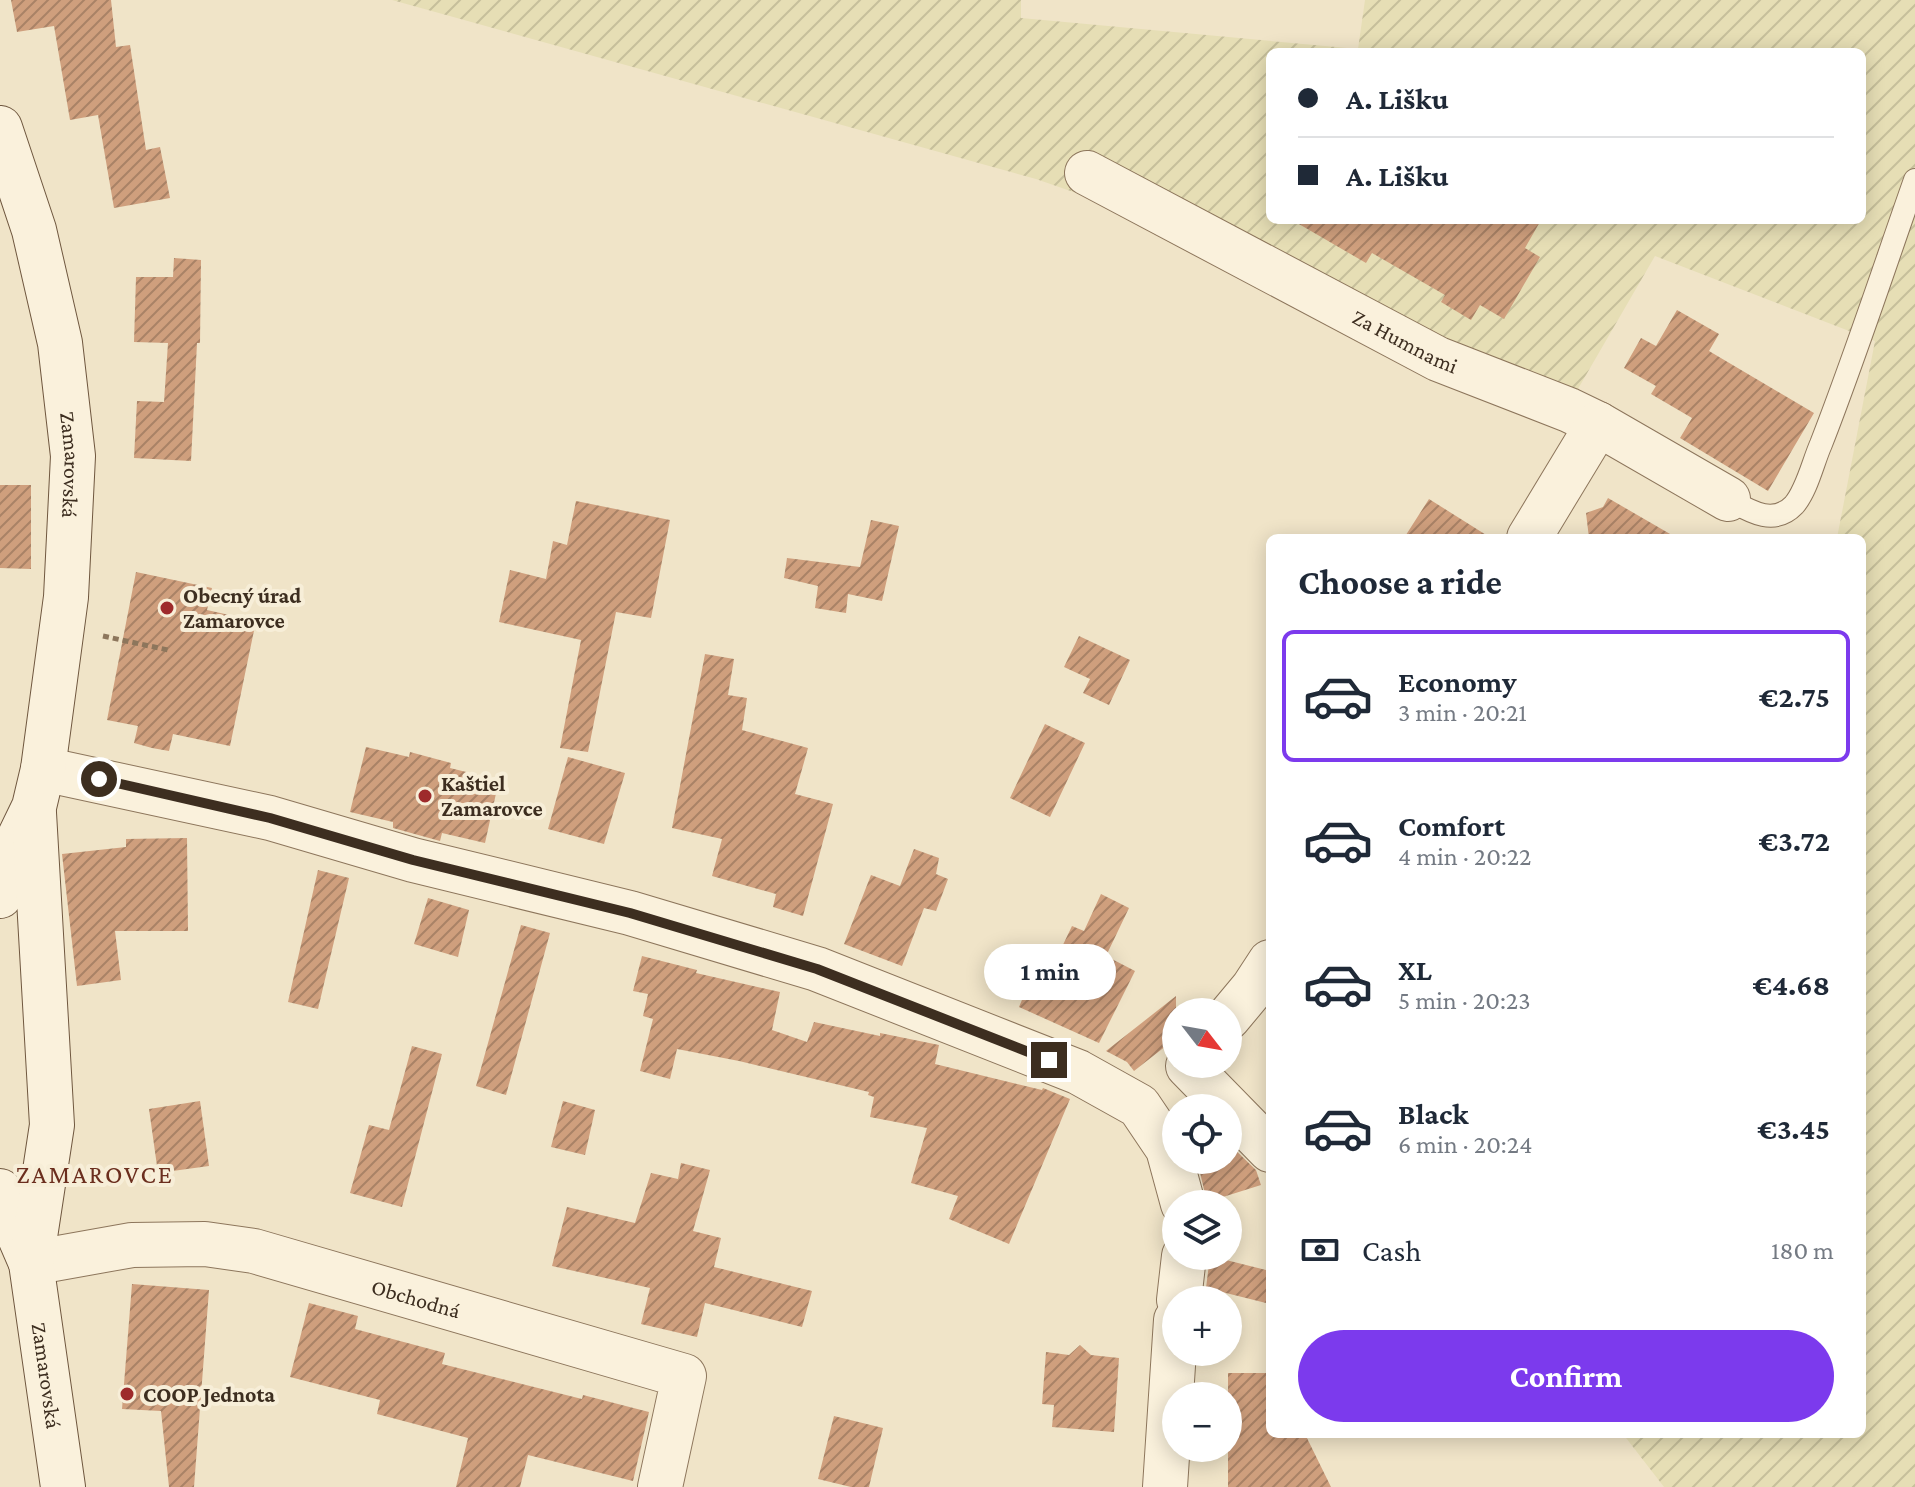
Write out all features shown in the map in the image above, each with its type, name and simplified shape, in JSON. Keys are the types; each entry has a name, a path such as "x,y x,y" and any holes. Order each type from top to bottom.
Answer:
{"street":[{"name":"Zamarovská","path":"0,128 34,230 60,343 73,456 66,597 39,788 52,1125 31,1263"},
{"name":"Za Humnami","path":"1087,173 1438,359 1598,424 1728,499"},
{"path":"1531,534 1598,424"},
{"name":"Zamarovská","path":"0,896 7,863 39,788"},
{"path":"39,788 270,818 413,860 630,913 817,969 1078,1072 1139,1106 1168,1149 1179,1190"},
{"path":"1242,1001 1266,968"},
{"path":"1139,1106 1173,1078"},
{"path":"1201,1078 1266,1146"},
{"name":"Zamarovská","path":"0,1191 31,1263 63,1487"},
{"name":"Obchodná","path":"31,1263 132,1245 205,1244 254,1251 684,1376 660,1487"},
{"path":"1167,1485 1173,1366"}],"lane":[{"path":"1728,499 1757,516 1777,515 1793,506 1833,413 1915,180"}],"path":[{"path":"90,634 168,650"}],"shaded area":[{"path":"392,0 1021,0 1021,18 1347,48 1266,48 1266,224 1866,224 1866,48 1358,48 1365,0 1915,0 1915,1487 1664,1487 1626,1438 1866,1438 1866,534 1838,534 1875,341 1655,256 1575,394 1154,220 1036,179"}],"building":[{"path":"11,0 111,0 116,47 130,45 146,150 160,147 170,198 114,208 98,115 70,120 54,26 17,32"},
{"path":"1299,224 1539,224 1525,248 1540,257 1504,319 1480,305 1471,320 1441,302 1445,295 1372,253 1366,263"},
{"path":"174,258 201,260 200,343 197,343 191,461 134,458 137,401 164,402 168,343 134,342 136,277 173,277"},
{"path":"1677,310 1719,334 1709,351 1814,413 1768,491 1680,438 1692,418 1651,394 1656,386 1624,368 1641,338 1656,346"},
{"path":"0,485 31,485 31,569 0,568"},
{"path":"1608,498 1670,534 1589,534 1586,513 1603,507"},
{"path":"1429,499 1485,534 1407,534"},
{"path":"576,501 670,520 651,618 616,612 588,752 560,748 581,640 499,622 510,570 546,579 553,541 567,545"},
{"path":"871,520 899,526 882,601 848,594 846,613 815,608 818,586 784,578 787,558 860,567"},
{"path":"136,572 212,588 207,610 256,621 230,746 173,734 169,751 152,748 134,743 138,726 107,720"},
{"path":"1079,636 1130,660 1109,705 1083,693 1090,679 1064,667"},
{"path":"705,654 734,659 728,695 747,698 742,730 808,748 795,794 833,804 803,916 773,907 776,894 712,876 722,839 672,828"},
{"path":"1045,724 1085,743 1050,817 1010,798"},
{"name":"Kaštiel Zamarovce","path":"366,747 409,757 410,752 451,763 450,768 499,780 485,843 442,833 440,841 393,828 393,822 350,812"},
{"path":"568,757 625,773 604,844 548,829"},
{"path":"187,838 188,931 115,931 121,980 77,986 62,854 126,847 126,839"},
{"path":"914,849 939,858 936,874 948,879 936,911 924,908 902,966 844,944 871,875 900,886"},
{"path":"318,870 349,878 318,1009 288,1002"},
{"path":"1101,894 1129,908 1106,956 1135,971 1099,1043 1019,1007 1034,971 1048,976 1072,926 1084,931"},
{"path":"428,898 469,910 458,957 414,944"},
{"path":"521,925 550,933 506,1095 476,1086"},
{"path":"642,956 697,970 696,973 780,992 772,1030 807,1042 814,1022 939,1045 935,1064 1043,1088 1070,1099 1009,1244 949,1219 958,1196 911,1183 927,1128 870,1117 874,1097 868,1095 869,1092 677,1049 670,1079 640,1071 653,1019 643,1016 648,994 633,991"},
{"path":"1162,1007 1162,1049 1134,1071 1127,1062 1106,1051"},
{"path":"412,1046 442,1054 402,1207 350,1193 369,1125 389,1130"},
{"path":"200,1101 209,1166 158,1173 149,1109"},
{"path":"563,1101 595,1110 585,1155 551,1147"},
{"path":"1242,1156 1256,1170 1261,1185 1242,1191 1204,1190 1200,1174 1242,1174"},
{"path":"681,1163 710,1170 693,1231 721,1238 714,1267 812,1291 802,1327 705,1303 697,1337 641,1324 650,1288 552,1266 567,1207 635,1223 651,1173 678,1179"},
{"path":"1242,1264 1266,1270 1266,1303 1242,1297 1242,1286 1206,1286 1208,1270 1242,1270"},
{"path":"132,1284 209,1290 194,1487 169,1487 161,1411 122,1409"},
{"path":"309,1303 358,1316 355,1329 445,1353 442,1364 582,1399 583,1395 649,1412 633,1481 528,1455 520,1487 456,1487 468,1438 377,1414 380,1400 290,1377"},
{"path":"1080,1345 1091,1355 1119,1358 1114,1432 1052,1427 1054,1405 1042,1404 1046,1352 1069,1355"},
{"path":"1228,1373 1266,1373 1266,1438 1307,1438 1331,1487 1228,1487 1228,1462 1242,1462 1242,1382 1228,1382"},
{"path":"834,1416 883,1428 869,1487 851,1487 818,1479"}],"place":[{"name":"Obecný úrad Zamarovce","path":"167,608"},
{"name":"Kaštiel Zamarovce","path":"425,796"},
{"name":"COOP Jednota","path":"127,1394"}],"district":[{"name":"ZAMAROVCE","path":"95,1174"}],"route":[{"path":"99,779 270,818 413,860 630,913 817,969 1049,1060"}]}
